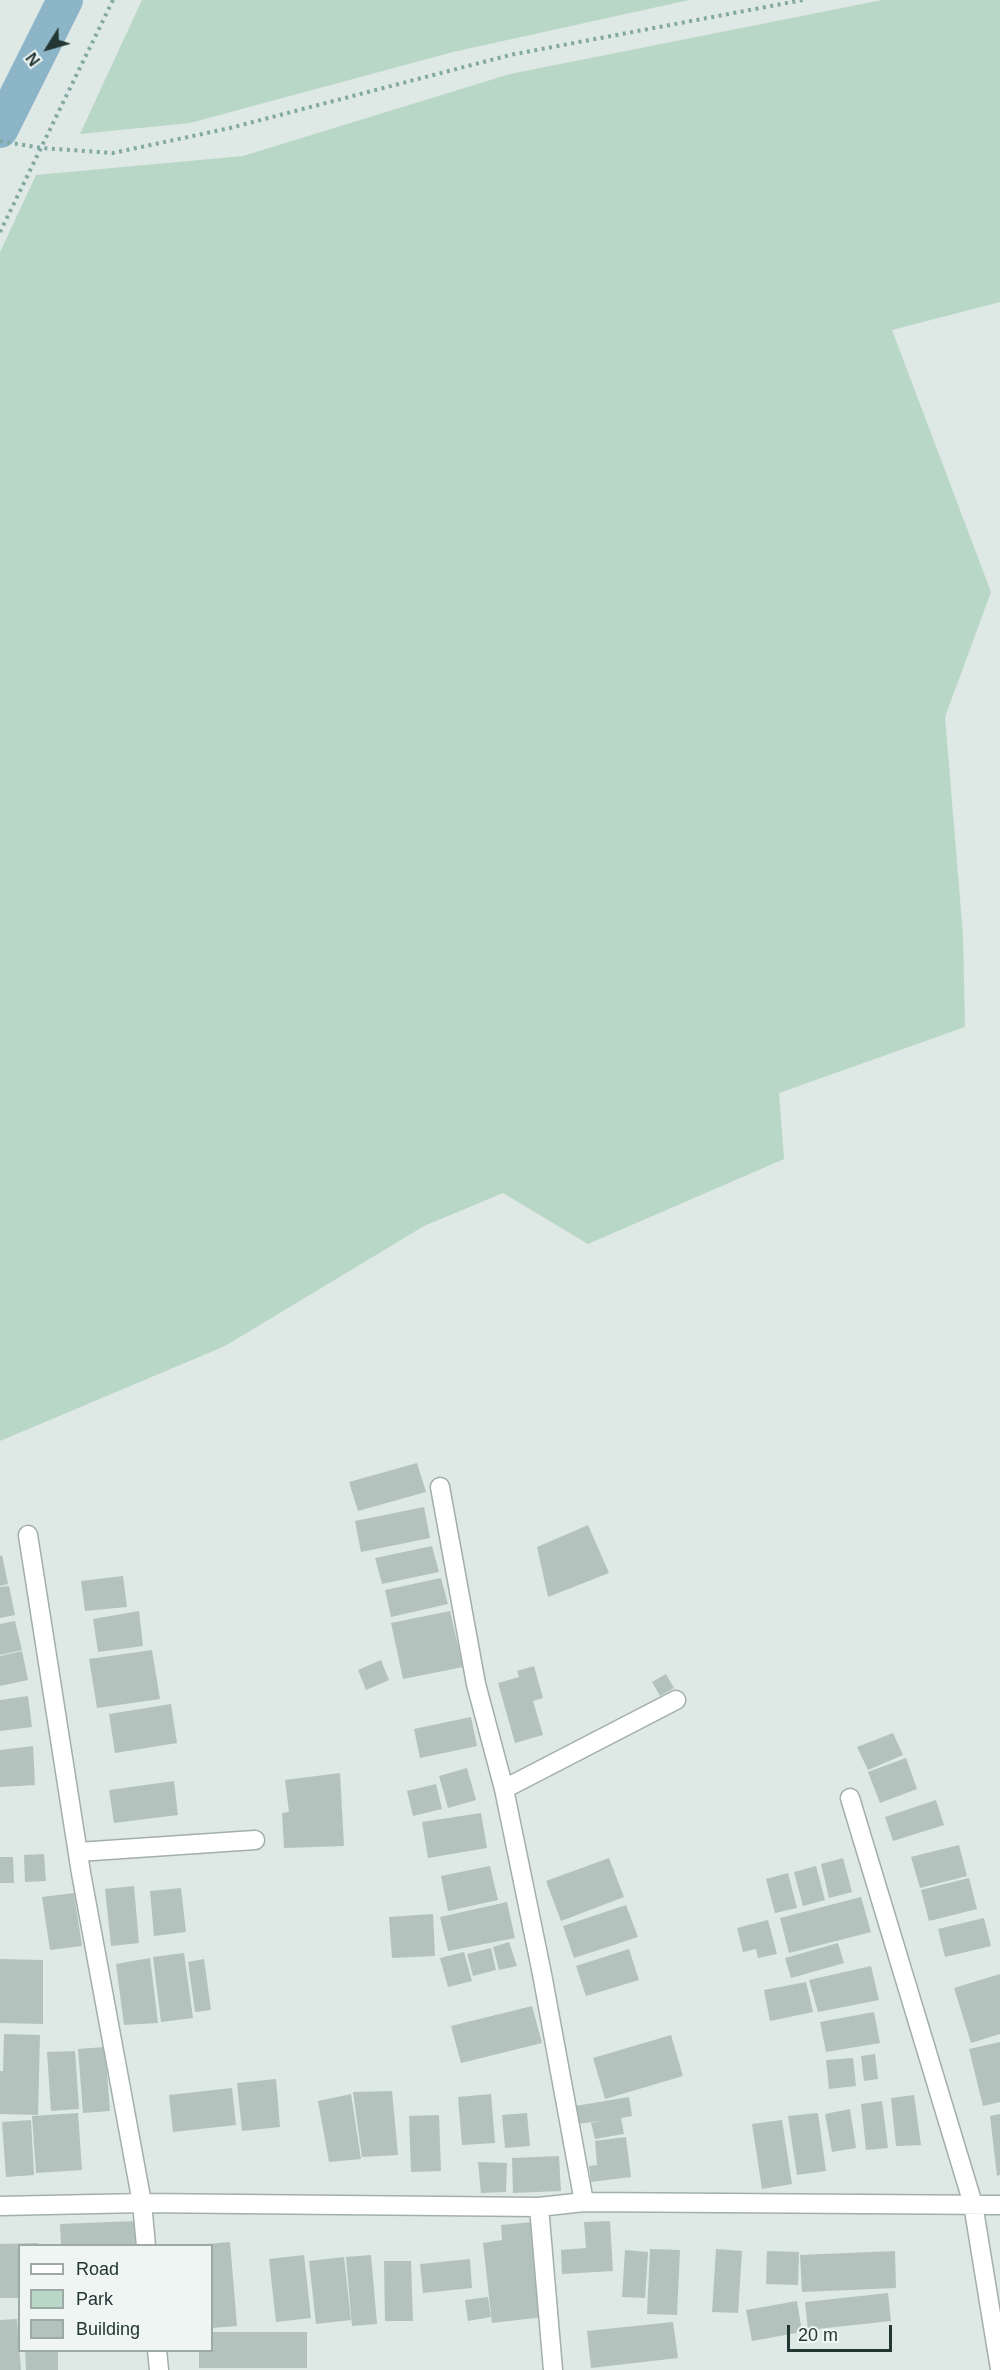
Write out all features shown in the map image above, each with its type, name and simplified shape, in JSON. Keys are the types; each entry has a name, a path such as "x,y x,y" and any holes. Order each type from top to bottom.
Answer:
{"street":[{"path":"440,1487 476,1684 504,1789 542,1974 584,2202"},
{"path":"28,1535 78,1852 142,2204 146,2244"},
{"path":"504,1789 676,1700"},
{"path":"850,1798 973,2204 1000,2369"},
{"path":"78,1852 255,1840"},
{"path":"0,2206 142,2204 539,2206 584,2202 1000,2205"},
{"path":"539,2206 553,2370"},
{"path":"157,2352 159,2370"}],"path":[{"path":"0,232 113,0"},
{"path":"0,141 41,148 112,153 230,128 510,55 803,0"}],"green space":[{"path":"142,0 689,0 453,52 190,123 80,134"},
{"path":"882,0 1000,0 1000,302 892,330 991,592 945,717 963,935 965,1027 779,1093 784,1159 588,1244 503,1193 424,1226 225,1346 0,1441 0,252 36,175 243,156 510,74"}],"building":[{"path":"417,1463 426,1492 358,1511 349,1482"},
{"path":"424,1507 430,1538 361,1552 355,1521"},
{"path":"588,1525 609,1573 548,1597 537,1547"},
{"path":"432,1546 439,1572 382,1584 375,1558"},
{"path":"2,1555 8,1584 0,1586 0,1556"},
{"path":"123,1576 127,1607 85,1611 81,1581"},
{"path":"441,1578 448,1604 391,1617 385,1590"},
{"path":"9,1586 15,1615 0,1618 0,1587"},
{"path":"139,1611 143,1646 98,1652 93,1619"},
{"path":"450,1611 463,1667 403,1679 391,1623"},
{"path":"15,1621 22,1650 0,1655 0,1624"},
{"path":"152,1650 160,1699 97,1708 89,1659"},
{"path":"22,1651 28,1680 0,1686 0,1656"},
{"path":"381,1660 389,1680 366,1690 358,1670"},
{"path":"534,1666 543,1698 533,1701 543,1735 515,1743 498,1683 519,1677 517,1671"},
{"path":"666,1674 674,1688 660,1696 652,1682"},
{"path":"28,1696 32,1727 0,1731 0,1700"},
{"path":"171,1704 177,1743 115,1753 109,1714"},
{"path":"471,1717 477,1746 420,1758 414,1729"},
{"path":"893,1733 903,1755 868,1770 857,1747"},
{"path":"33,1746 35,1785 0,1787 0,1750"},
{"path":"906,1758 917,1789 880,1803 868,1772"},
{"path":"467,1768 476,1800 448,1808 439,1776"},
{"path":"340,1773 344,1846 284,1848 282,1813 289,1812 285,1780"},
{"path":"174,1781 178,1815 114,1823 109,1790"},
{"path":"436,1784 442,1809 413,1816 407,1791"},
{"path":"936,1800 944,1825 893,1841 885,1817"},
{"path":"481,1813 487,1848 428,1858 422,1822"},
{"path":"959,1845 967,1876 920,1888 911,1857"},
{"path":"44,1854 46,1881 25,1882 24,1855"},
{"path":"0,1857 13,1857 14,1883 0,1883"},
{"path":"609,1858 624,1897 561,1921 546,1881"},
{"path":"843,1858 852,1892 829,1898 821,1864"},
{"path":"490,1866 498,1900 448,1911 441,1876"},
{"path":"816,1866 825,1900 803,1906 794,1872"},
{"path":"788,1873 797,1908 775,1913 766,1879"},
{"path":"969,1878 977,1909 929,1921 921,1890"},
{"path":"134,1886 139,1943 111,1946 105,1889"},
{"path":"181,1888 186,1932 154,1936 150,1891"},
{"path":"74,1893 82,1946 50,1950 42,1897"},
{"path":"861,1897 871,1932 789,1953 780,1918"},
{"path":"507,1902 515,1938 448,1951 440,1917"},
{"path":"626,1905 638,1937 574,1958 563,1926"},
{"path":"433,1914 435,1956 392,1958 389,1917"},
{"path":"984,1918 991,1946 945,1957 938,1929"},
{"path":"768,1920 777,1954 758,1958 756,1949 743,1952 737,1928"},
{"path":"509,1942 517,1966 499,1970 493,1947"},
{"path":"838,1943 844,1963 791,1978 785,1958"},
{"path":"491,1948 496,1970 473,1976 467,1954"},
{"path":"629,1949 639,1980 586,1996 576,1966"},
{"path":"464,1952 472,1981 448,1987 440,1958"},
{"path":"184,1953 193,2018 161,2022 153,1957"},
{"path":"150,1958 158,2023 124,2025 116,1964"},
{"path":"0,1959 43,1960 43,2024 0,2023"},
{"path":"204,1959 211,2010 195,2012 188,1962"},
{"path":"871,1966 879,2000 818,2012 809,1980"},
{"path":"1000,1974 1000,2034 971,2043 954,1988"},
{"path":"806,1982 813,2012 770,2021 764,1990"},
{"path":"532,2006 542,2043 461,2063 451,2026"},
{"path":"874,2012 880,2043 826,2052 820,2022"},
{"path":"4,2034 40,2035 38,2115 0,2114 0,2071 3,2071"},
{"path":"671,2035 683,2076 605,2099 593,2058"},
{"path":"1000,2042 1000,2102 983,2106 969,2049"},
{"path":"105,2047 110,2111 83,2113 78,2049"},
{"path":"75,2051 79,2109 51,2111 47,2052"},
{"path":"875,2054 878,2079 864,2081 861,2056"},
{"path":"853,2058 856,2086 829,2089 826,2060"},
{"path":"276,2079 280,2127 242,2131 237,2083"},
{"path":"232,2088 236,2125 173,2132 169,2095"},
{"path":"392,2091 398,2155 362,2157 353,2092"},
{"path":"351,2094 361,2159 329,2162 318,2101"},
{"path":"491,2094 495,2143 462,2145 458,2097"},
{"path":"914,2095 921,2145 896,2146 891,2098"},
{"path":"629,2097 632,2116 621,2118 624,2134 595,2139 591,2123 600,2121 578,2124 575,2106"},
{"path":"882,2101 888,2148 866,2150 861,2104"},
{"path":"850,2109 856,2148 832,2152 825,2114"},
{"path":"78,2113 82,2170 36,2173 32,2116"},
{"path":"527,2113 530,2146 505,2148 502,2115"},
{"path":"818,2113 826,2171 797,2175 788,2116"},
{"path":"1000,2114 1000,2175 997,2176 990,2116"},
{"path":"439,2115 441,2171 411,2172 409,2116"},
{"path":"31,2120 34,2175 6,2177 2,2122"},
{"path":"782,2120 792,2184 762,2189 752,2124"},
{"path":"626,2137 631,2177 591,2182 589,2166 597,2165 595,2141"},
{"path":"559,2156 561,2191 513,2193 512,2158"},
{"path":"478,2162 507,2163 506,2192 481,2193"},
{"path":"136,2221 138,2244 61,2244 60,2224"},
{"path":"610,2221 613,2271 562,2274 561,2250 586,2248 584,2222"},
{"path":"533,2222 544,2317 492,2323 483,2243 502,2240 501,2225"},
{"path":"230,2242 237,2326 213,2328 213,2244 207,2244"},
{"path":"38,2243 18,2244 18,2298 0,2298 0,2244"},
{"path":"650,2249 680,2250 677,2315 647,2314"},
{"path":"716,2249 742,2251 738,2313 712,2312"},
{"path":"625,2250 648,2252 645,2298 622,2297"},
{"path":"767,2251 799,2252 798,2285 766,2284"},
{"path":"895,2251 896,2288 802,2292 800,2255"},
{"path":"304,2255 311,2318 276,2322 269,2259"},
{"path":"371,2255 377,2324 352,2326 346,2257"},
{"path":"344,2257 351,2320 316,2324 309,2261"},
{"path":"470,2259 472,2288 423,2293 420,2264"},
{"path":"384,2261 411,2261 413,2321 385,2321"},
{"path":"888,2293 891,2321 808,2330 805,2302"},
{"path":"488,2297 491,2317 468,2321 465,2300"},
{"path":"797,2301 802,2332 752,2341 746,2310"},
{"path":"17,2319 21,2370 0,2370 0,2320"},
{"path":"673,2322 678,2358 591,2368 587,2331"},
{"path":"213,2332 307,2332 307,2368 199,2368 199,2352 213,2352"},
{"path":"25,2352 58,2352 58,2370 26,2370"}],"waterway":[{"path":"0,130 65,0"}]}
